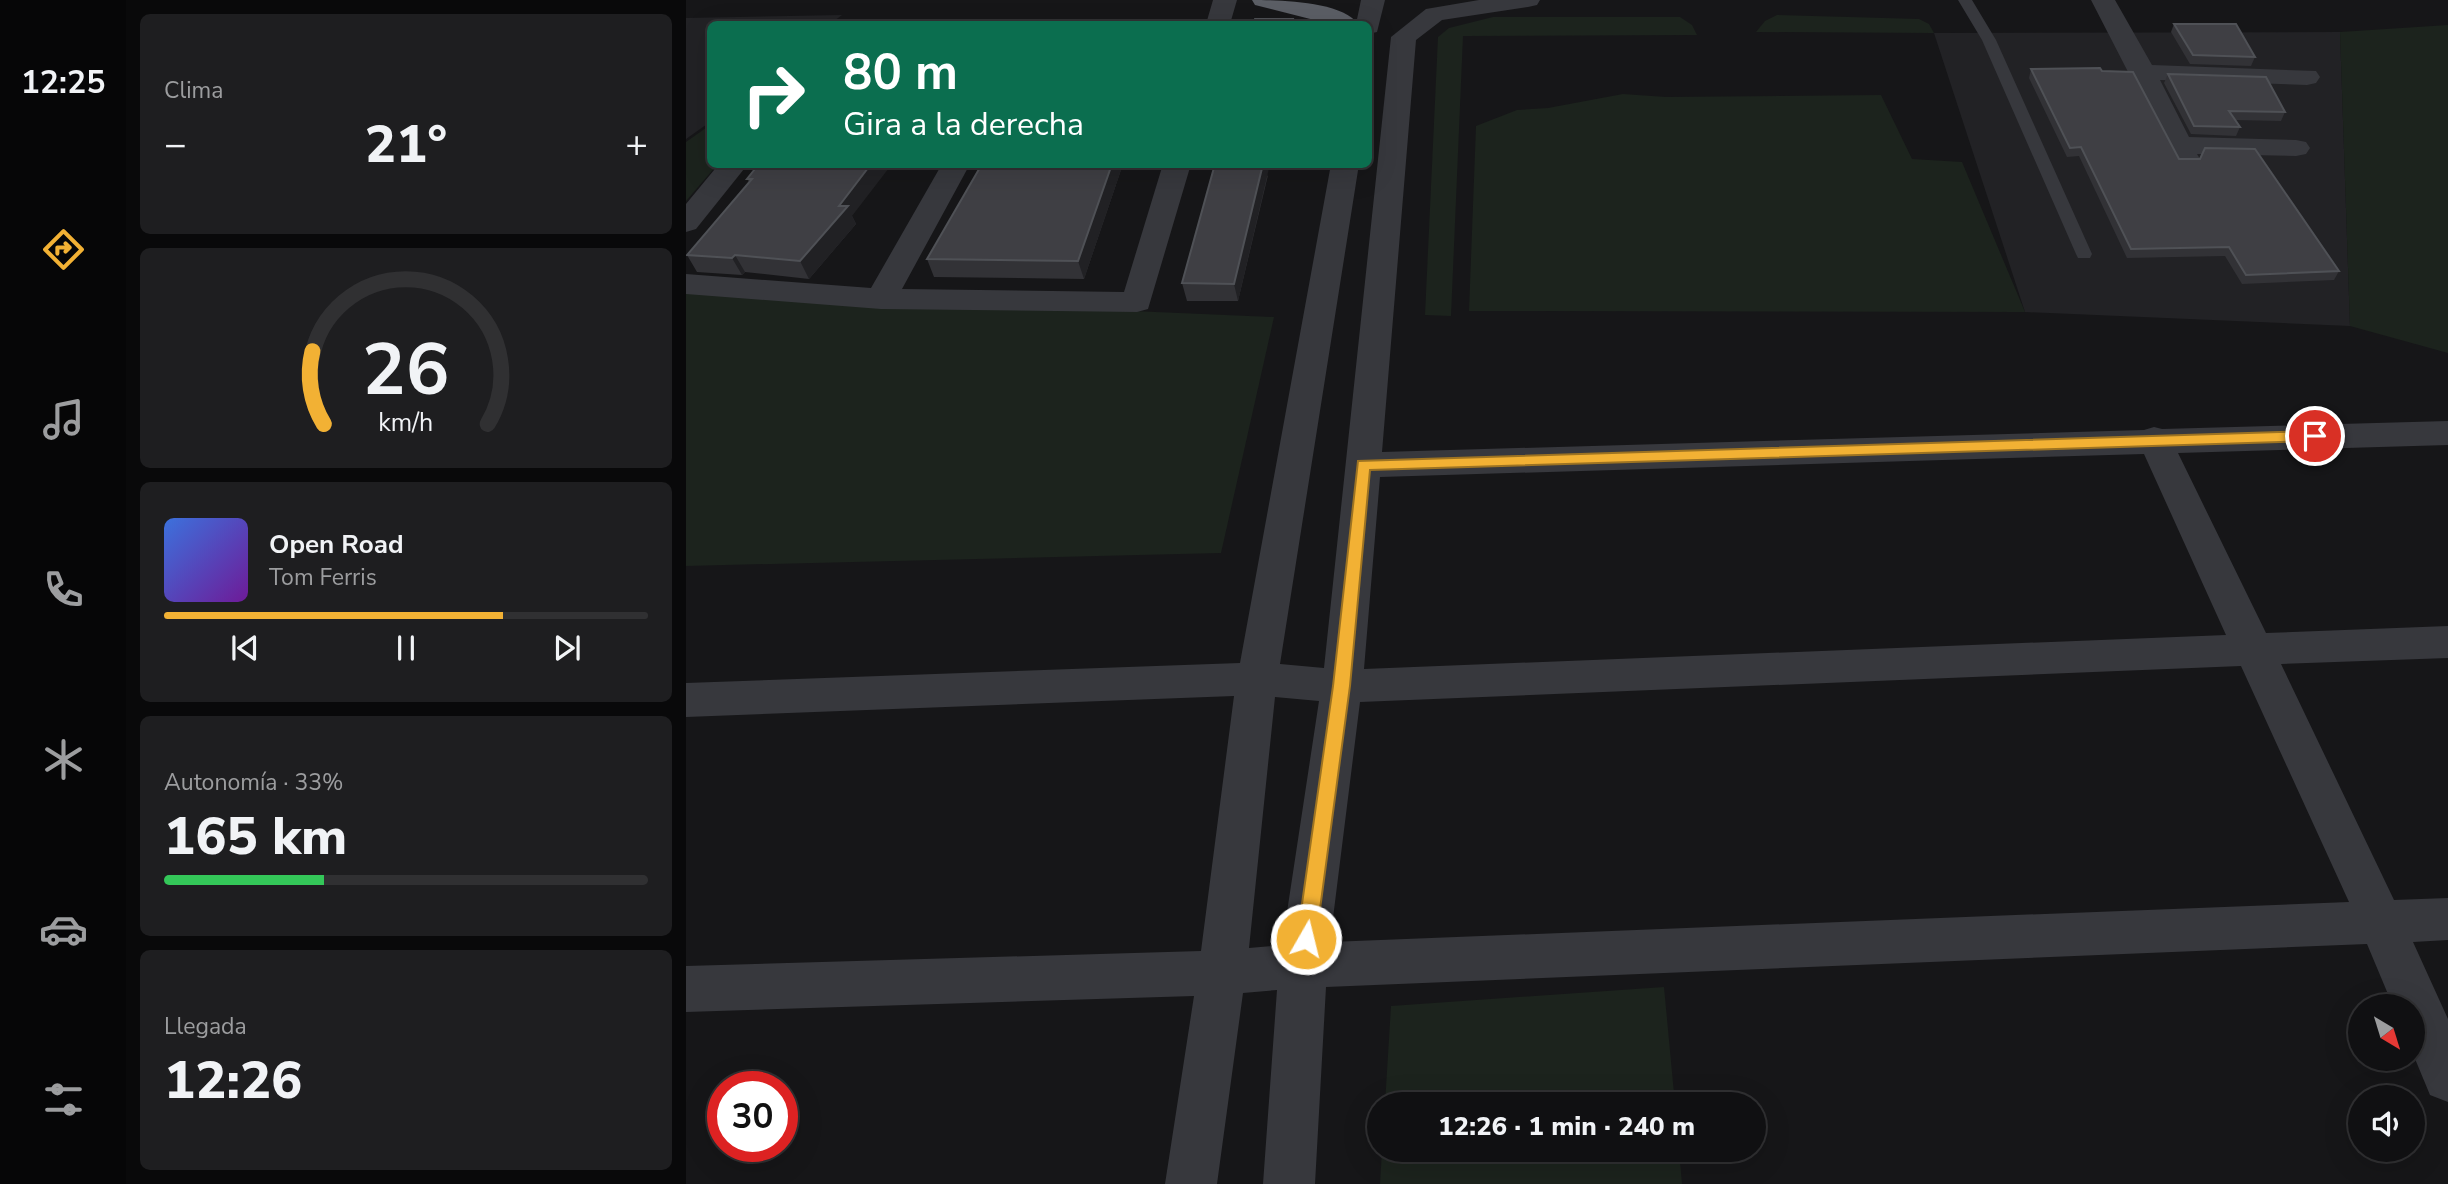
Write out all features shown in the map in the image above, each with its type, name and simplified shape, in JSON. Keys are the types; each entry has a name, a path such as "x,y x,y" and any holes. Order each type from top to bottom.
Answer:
{"highway":[{"path":"1264,0 1341,21"}],"street":[{"path":"1219,21 1225,0"},
{"path":"1369,21 1373,0"},
{"path":"1289,1184 1303,965 1342,686 1404,37 1435,14 1528,0"},
{"path":"2103,0 2125,37 2140,72 2182,152 2296,148"},
{"path":"2140,72 2307,77"},
{"path":"686,223 731,168"},
{"path":"881,299 954,168"},
{"path":"686,284 881,299 1137,302 1176,168"},
{"path":"1191,1184 1222,972 1257,680 1344,168"},
{"path":"1363,465 2154,439 2448,433"},
{"path":"2154,439 2381,922 2448,1077"},
{"path":"686,700 1257,680 1342,686 2448,642"},
{"path":"686,989 1222,972 1303,965 2448,919"}],"lane":[{"path":"1965,0 1989,40 2084,254"}],"shaded area":[{"path":"842,15 834,21 707,21 707,124 686,139 686,18"},
{"path":"1777,15 1919,19 1929,24 1934,33 1756,32 1765,21"},
{"path":"1493,17 1680,17 1692,25 1697,35 1463,36 1451,316 1425,315 1438,37 1449,28"},
{"path":"2448,25 2448,353 2350,326 2340,32"},
{"path":"2340,32 2350,326 2025,312 1934,33"},
{"path":"1623,94 1666,97 1881,95 1912,159 1962,162 2025,312 1469,311 1476,126 1517,110 1548,108"},
{"path":"707,127 707,168 714,168 686,201 686,142"},
{"path":"686,292 1274,317 1221,553 686,566"},
{"path":"1664,987 1674,1092 1386,1092 1391,1006"},
{"path":"1381,1162 1680,1162 1682,1184 1380,1184"}],"building":[{"path":"1255,19 1293,19 1293,21 1254,21"},
{"path":"2174,24 2236,24 2255,57 2193,55"},
{"path":"2100,68 2102,71 2133,72 2179,159 2200,159 2205,148 2255,149 2339,271 2246,275 2229,247 2131,249 2081,147 2070,148 2031,69"},
{"path":"2168,74 2266,77 2285,112 2229,111 2240,127 2194,126"},
{"path":"756,168 868,168 839,206 848,206 800,261 735,255 732,258 687,255 752,179 747,179"},
{"path":"980,168 1111,168 1078,261 927,259"},
{"path":"1214,168 1262,168 1234,284 1182,283"}],"route":[{"path":"1306,939 1342,686 1363,465 2315,436"}]}
